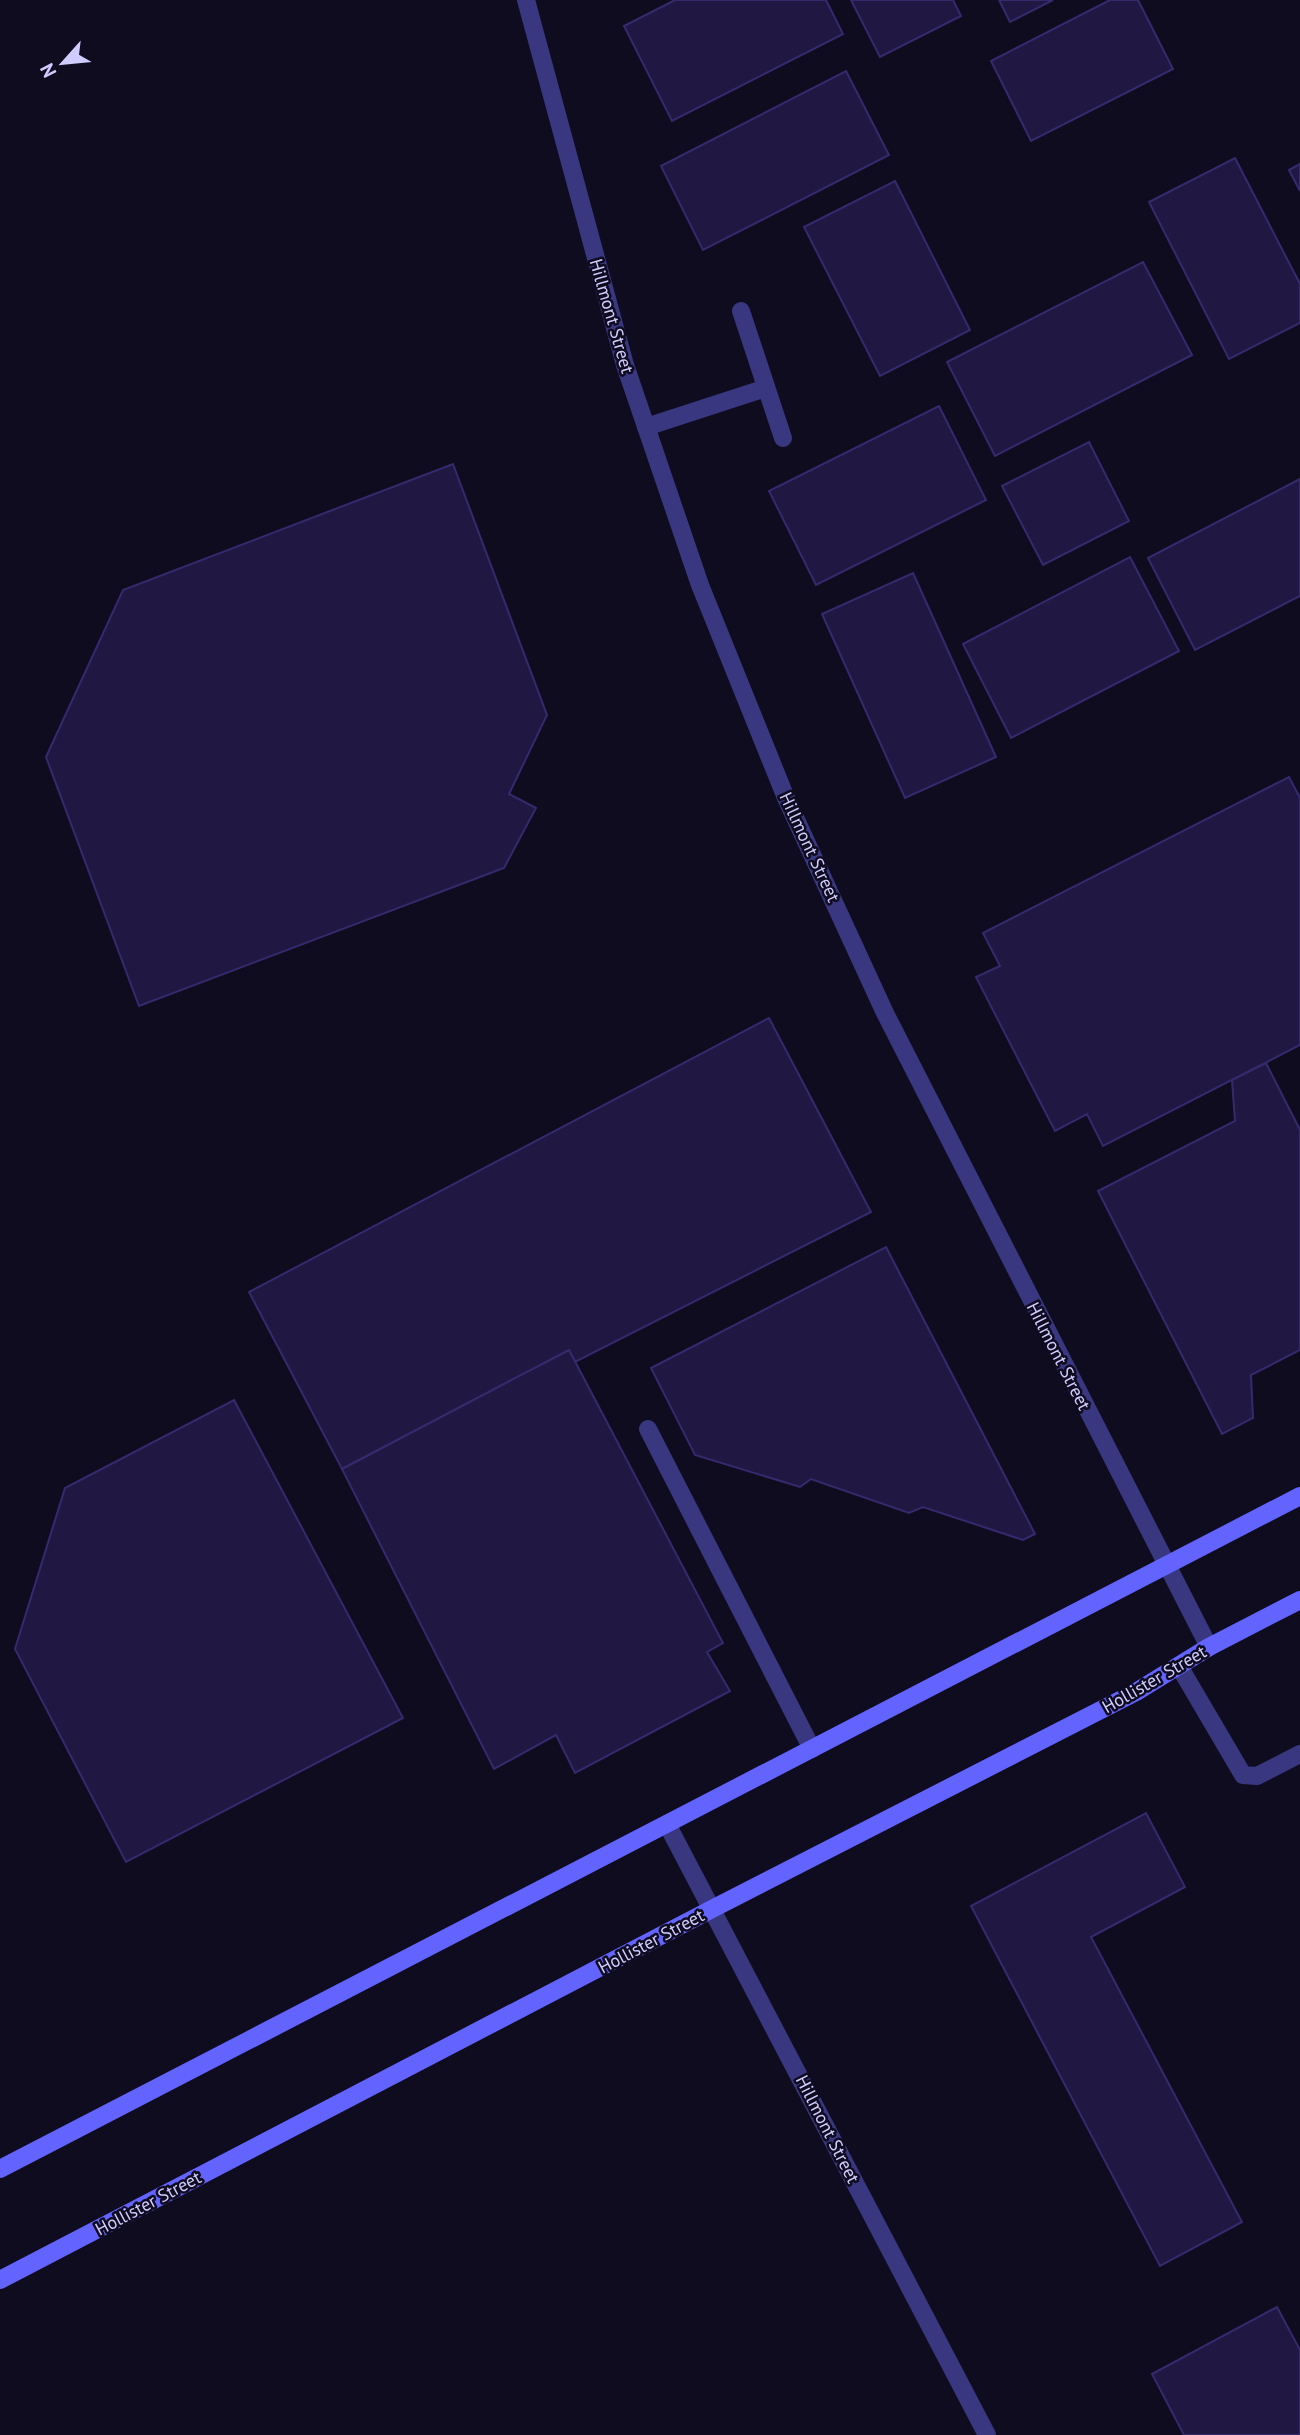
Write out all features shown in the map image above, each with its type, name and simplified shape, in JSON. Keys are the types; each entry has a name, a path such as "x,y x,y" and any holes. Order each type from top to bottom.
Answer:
{"main road":[{"path":"0,2169 1300,1496"},
{"name":"Hollister Street","path":"0,2280 712,1909 1136,1692 1209,1647 1300,1600"}],"street":[{"name":"Hillmont Street","path":"526,0 625,366 700,586 786,798 885,1013 1209,1647"},
{"path":"741,312 783,439"},
{"path":"646,427 766,388"},
{"path":"649,1429 812,1749"},
{"path":"1179,1666 1242,1775 1257,1776 1300,1754"},
{"name":"Hillmont Street","path":"667,1824 986,2435"}],"building":[{"path":"675,0 826,0 843,34 672,121 624,26"},
{"path":"851,0 953,0 961,16 880,57"},
{"path":"999,0 1053,0 1010,22"},
{"path":"1110,0 1138,0 1173,69 1031,141 991,61"},
{"path":"846,71 889,155 703,250 661,166"},
{"path":"1235,158 1300,284 1300,323 1229,359 1149,202"},
{"path":"1300,164 1300,191 1289,170"},
{"path":"895,181 970,330 880,376 804,227"},
{"path":"1143,262 1192,355 995,456 947,362"},
{"path":"939,406 986,500 816,585 769,491"},
{"path":"1089,442 1129,521 1043,565 1002,486"},
{"path":"453,464 547,715 509,794 536,808 504,868 139,1006 46,757 123,590"},
{"path":"1300,479 1300,596 1195,650 1148,558"},
{"path":"1130,557 1179,651 1011,738 963,644"},
{"path":"913,573 996,757 905,798 822,614"},
{"path":"1289,777 1300,798 1300,1045 1103,1146 1087,1114 1055,1131 976,977 1000,966 983,933"},
{"path":"769,1018 871,1212 575,1362 569,1350 342,1469 249,1292"},
{"path":"1266,1063 1300,1130 1300,1350 1251,1375 1253,1418 1222,1434 1098,1191 1235,1121 1232,1080"},
{"path":"886,1247 1035,1534 1023,1540 923,1507 909,1513 811,1479 800,1487 695,1455 651,1368"},
{"path":"569,1350 723,1643 707,1652 730,1691 575,1773 556,1735 494,1769 342,1469"},
{"path":"234,1400 403,1718 126,1862 15,1649 65,1488"},
{"path":"1146,1813 1185,1887 1091,1937 1242,2222 1160,2266 971,1906"},
{"path":"1277,2307 1300,2350 1300,2435 1184,2435 1152,2374"}]}
